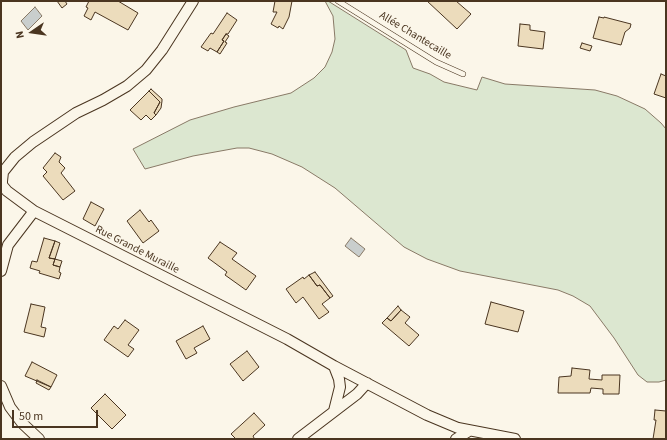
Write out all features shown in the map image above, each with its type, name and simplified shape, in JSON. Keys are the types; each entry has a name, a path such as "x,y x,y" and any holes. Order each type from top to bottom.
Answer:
{"street":[{"name":"Rue Grande Muraille","path":"193,1 162,50 146,70 127,86 76,113 48,131 15,157 3,172 2,185 7,191 34,211 287,339 334,366 427,415 452,426 469,431 515,439"},
{"path":"2,266 8,246 34,211"},
{"path":"334,366 339,379 340,387 334,411"},
{"path":"298,439 357,394 367,383"},
{"path":"1,386 10,407 22,423 39,439"},
{"path":"456,439 469,431"}],"lane":[{"name":"Allée Chantecaille","path":"338,1 436,62 463,74"}],"green space":[{"path":"325,1 328,1 406,50 413,68 430,74 444,82 477,90 482,77 505,84 595,90 617,96 645,109 661,123 666,129 666,380 659,382 647,382 638,375 614,338 590,306 573,296 558,290 460,271 427,259 404,247 335,188 302,167 272,154 249,148 237,148 193,156 145,169 133,149 190,120 291,93 314,78 325,67 332,52 335,39 333,16"}],"shaded area":[{"path":"35,7 42,16 28,30 21,21"},
{"path":"351,238 365,249 359,257 345,246"}],"building":[{"path":"57,1 65,1 67,4 62,8"},
{"path":"89,1 118,1 138,13 128,30 95,12 91,20 84,16 88,8 86,7"},
{"path":"275,1 292,1 289,17 283,29 279,26 278,28 271,24 277,12 273,12"},
{"path":"427,1 456,1 471,14 457,29"},
{"path":"227,13 237,20 222,40 224,41 217,52 210,48 208,51 201,47 211,33 213,34"},
{"path":"599,17 631,24 630,28 625,32 621,45 593,38"},
{"path":"520,24 530,25 530,30 545,32 543,49 518,46"},
{"path":"226,34 229,36 225,42 227,43 220,54 217,52 224,41 222,40"},
{"path":"582,43 592,46 590,51 580,48"},
{"path":"661,74 666,76 666,98 654,94"},
{"path":"151,89 162,99 161,108 156,115 154,113 160,102 149,91"},
{"path":"149,91 160,102 154,113 156,115 151,120 146,115 141,120 130,110"},
{"path":"55,153 61,157 59,162 65,168 61,173 75,191 63,200 43,176 47,172 43,168"},
{"path":"91,202 104,209 95,226 83,219"},
{"path":"140,210 149,222 151,220 159,231 143,243 127,221"},
{"path":"44,238 55,241 49,258 55,259 53,265 60,267 59,272 61,273 59,279 39,273 40,271 30,268 32,261 37,262"},
{"path":"55,241 60,243 55,259 49,258"},
{"path":"220,242 237,253 232,259 256,276 246,290 225,275 227,272 208,258"},
{"path":"55,259 62,261 60,267 53,265"},
{"path":"315,272 333,296 330,298 320,285 317,286 309,275"},
{"path":"309,275 317,286 320,285 330,298 322,304 329,312 319,319 303,297 296,303 286,289 303,277 304,279"},
{"path":"491,302 524,311 518,332 485,324"},
{"path":"31,304 45,307 41,327 46,328 44,337 24,332"},
{"path":"398,306 401,310 391,321 387,318"},
{"path":"401,310 410,317 405,323 419,335 409,346 382,323 387,318 391,321"},
{"path":"125,320 139,330 128,345 134,349 128,357 104,340 114,326 118,329"},
{"path":"203,326 210,339 194,348 197,353 186,359 176,341"},
{"path":"247,351 259,367 243,381 230,364"},
{"path":"32,362 57,375 51,387 25,376"},
{"path":"572,368 590,370 589,379 602,380 602,375 620,375 619,394 603,394 603,389 591,388 590,393 558,393 559,377 571,376"},
{"path":"37,380 51,387 49,390 36,383"},
{"path":"105,394 126,415 112,429 91,408"},
{"path":"655,410 666,411 666,439 653,439 656,420 654,420"},
{"path":"254,413 265,425 253,436 253,439 236,439 231,434"}]}
